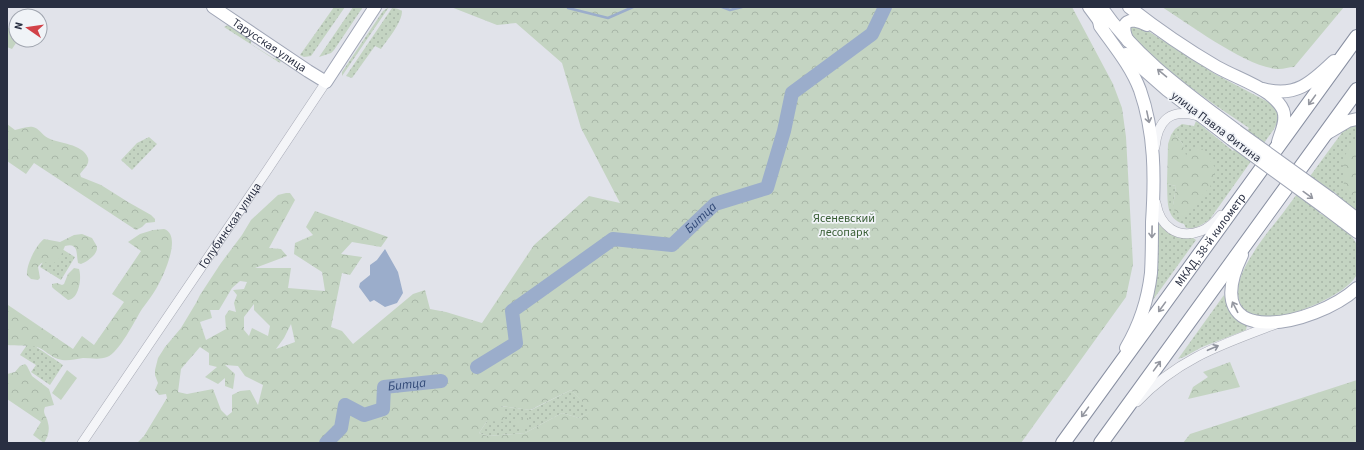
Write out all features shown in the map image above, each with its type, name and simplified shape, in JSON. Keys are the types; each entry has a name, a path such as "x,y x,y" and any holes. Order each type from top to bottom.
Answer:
{"highway":[{"name":"МКАД, 38-й километр","path":"1063,443 1354,41"},
{"path":"1104,439 1357,90"}],"main road":[{"name":"Тарусская улица","path":"213,7 326,82"},
{"name":"Голубинская улица","path":"326,82 375,7"},
{"name":"улица Павла Фитина","path":"1089,7 1122,50 1140,67 1201,116 1234,135"},
{"name":"улица Павла Фитина","path":"1101,7 1128,42 1234,135 1327,202 1356,228"},
{"path":"1128,7 1160,31 1218,67 1270,94 1278,102 1283,110 1284,119 1282,130 1278,142 1258,174"},
{"path":"1128,42 1124,32 1124,27 1127,22 1132,20 1140,21 1160,31"},
{"path":"1099,21 1100,26 1131,69 1140,89 1148,119 1154,156 1151,274 1146,300 1130,340 1107,382"},
{"path":"1260,88 1282,92 1294,91 1305,86 1317,78 1354,41"},
{"path":"1325,134 1348,121 1357,119"},
{"path":"1265,216 1244,251 1236,267 1232,281 1231,296 1234,306 1239,314 1255,322 1282,322 1326,308 1340,301 1357,288"}],"street":[{"name":"Голубинская улица","path":"82,443 326,82"},
{"path":"1154,156 1156,136 1160,126 1166,119 1173,114 1181,112 1201,116"},
{"path":"1154,193 1157,210 1166,227 1183,233 1193,233 1203,230 1214,222 1258,174"},
{"path":"1104,439 1146,393 1163,378 1185,363 1208,350 1282,322"}],"green space":[{"path":"334,7 345,7 311,56 304,57 300,55"},
{"path":"353,7 363,7 334,50 331,53 319,57"},
{"path":"389,7 342,76 342,72 383,11"},
{"name":"Ясеневский лесопарк","path":"451,7 1072,7 1113,84 1122,108 1126,137 1133,264 1126,297 1021,443 137,443 144,436 167,398 166,394 159,395 155,390 158,383 155,370 158,358 181,328 200,295 251,220 278,195 290,193 295,200 269,248 281,249 287,256 255,268 291,268 288,288 325,291 322,272 294,254 295,243 313,235 306,227 315,211 388,237 381,247 352,242 341,254 362,257 350,275 342,273 331,327 342,331 353,344 413,294 425,290 430,309 446,312 482,323 534,245 589,196 620,203 581,128 562,63 516,23 497,25","holes":["240,281 247,282 244,289 233,290 237,295 234,303 236,312 229,310 225,316 226,329 206,340 200,322 212,318 210,310 219,310 232,288","254,304 254,310 270,326 268,336 252,328 249,336 244,330 244,317","291,324 295,342 276,349 284,338","200,347 209,353 209,365 217,367 205,377 218,384 225,378 225,386 233,389 235,374 225,365 238,366 245,376 263,385 258,405 250,390 240,391 232,395 232,412 227,416 221,410 213,389 187,394 178,392 181,369","571,390 591,411 579,418 562,413 525,433 488,436 479,433 487,421 506,422 501,406 530,410"]},
{"path":"1162,7 1344,7 1294,67 1279,69 1266,67 1236,54"},
{"path":"392,8 402,11 400,21 394,31 381,49 375,46 352,78 346,76"},
{"path":"228,25 251,39 251,44 275,59 277,57 281,60 280,63 224,27"},
{"path":"1135,25 1148,31 1215,74 1274,105 1278,114 1278,120 1274,129 1210,219 1202,225 1196,227 1186,228 1184,224 1173,218 1169,208 1167,184 1176,186 1173,207 1185,155 1182,143 1176,135 1171,135 1175,129 1182,124 1194,126 1196,121 1233,151 1249,128 1191,88 1146,50 1128,30 1130,27"},
{"path":"7,27 8,47 7,47"},
{"path":"1357,123 1357,213 1338,197 1335,192 1319,213 1329,218 1350,234 1356,243 1358,269 1356,276 1341,291 1302,310 1268,318 1250,314 1243,308 1238,294 1239,282 1246,265 1255,249 1344,130"},
{"path":"7,124 15,130 33,127 48,138 81,149 85,153 88,160 87,165 80,174 81,177 101,185 151,215 155,219 155,222 146,223 136,230 34,163 26,174 7,161"},
{"path":"1171,135 1176,135 1182,143 1186,155 1201,147 1216,169 1210,187 1183,216 1176,214 1173,207 1176,186 1167,184 1168,144"},
{"path":"149,137 157,144 132,170 121,160 137,143"},
{"path":"1356,139 1357,199 1344,189 1343,158"},
{"path":"1156,221 1171,234 1196,240 1150,304"},
{"path":"164,229 169,233 172,239 172,247 167,266 154,292 122,343 112,354 107,357 95,359 83,358 61,360 37,347 7,345 8,305 73,349 82,336 94,345 124,302 112,294 141,251 128,242 140,234 153,230"},
{"path":"82,234 92,238 97,247 96,252 89,260 81,264 78,263 75,247 69,245 65,246 60,257 54,263 51,264 43,262 39,265 40,278 38,280 31,279 27,275 28,266 32,256 44,239 60,242 74,235"},
{"path":"54,244 75,257 61,280 40,267"},
{"path":"74,268 79,269 80,273 79,288 75,296 68,300 52,287 52,284 64,284 68,274"},
{"path":"1224,295 1232,313 1247,325 1246,330 1202,347 1178,359"},
{"path":"29,342 63,365 50,385 31,372 36,365 20,355"},
{"path":"1230,362 1240,387 1188,399 1193,387 1208,377 1203,372"},
{"path":"25,364 32,376 49,389 54,405 45,407 44,409 49,428 48,436 44,443 33,435 41,422 7,399 7,374 15,372 20,366"},
{"path":"67,370 77,378 61,400 52,393"},
{"path":"1357,380 1357,443 1183,443 1190,434"},
{"path":"571,390 592,411 579,418 562,413 525,433 488,436 479,433 500,406 531,410"},
{"path":"529,418 525,428 514,425 515,419"}],"water":[{"path":"385,249 398,272 403,293 397,303 385,307 374,300 370,302 359,287 360,283 370,275 370,265 377,260"}],"waterway":[{"path":"568,7 608,18 633,7"},
{"path":"722,7 730,10 742,7"},
{"name":"Битца","path":"477,367 516,343 512,311 613,239 672,245 715,204 767,188 784,131 792,93 872,34 885,7"},
{"name":"Битца","path":"326,443 341,428 345,405 364,415 383,409 384,387 441,381"}]}
